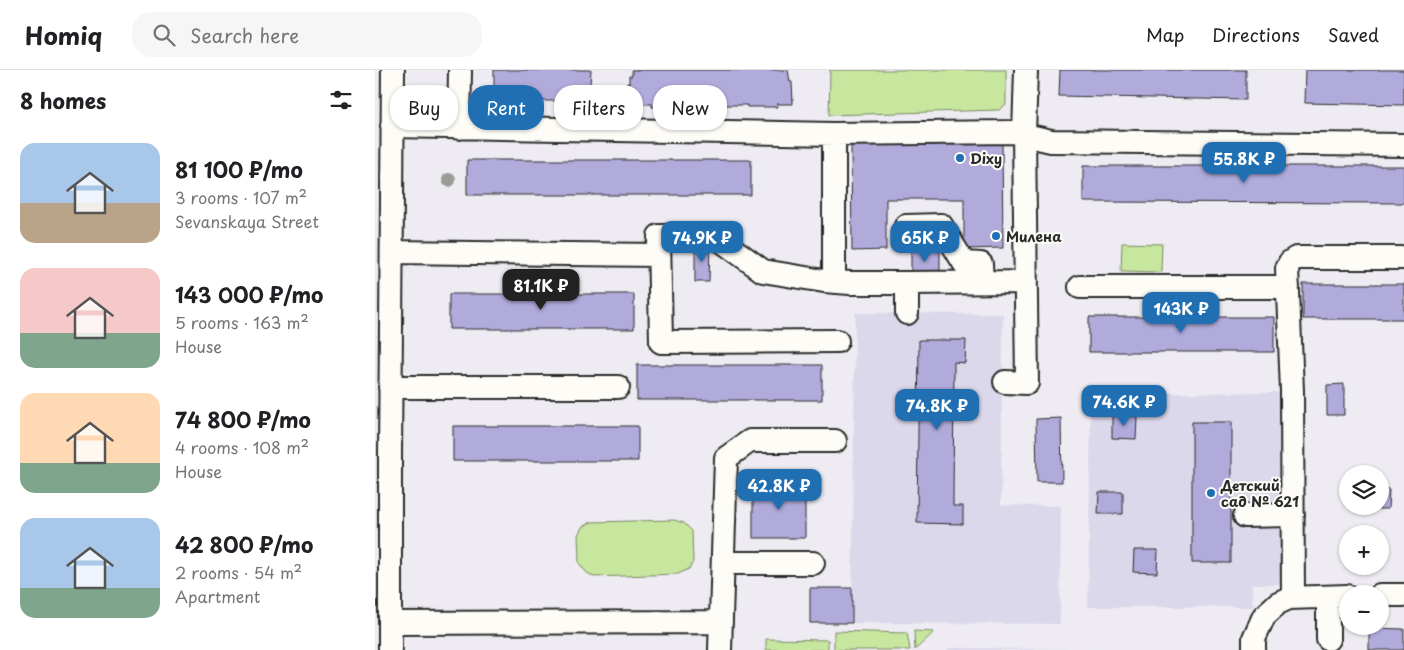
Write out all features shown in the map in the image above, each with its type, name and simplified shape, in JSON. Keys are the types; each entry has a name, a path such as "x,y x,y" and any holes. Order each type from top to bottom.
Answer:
{"street":[{"path":"393,70 393,85"},
{"path":"1005,382 1027,383 1024,134 1026,70"},
{"path":"461,71 459,128 834,134 1012,132 1051,141 1404,145"},
{"path":"391,650 382,457 391,387 383,350 392,252 392,130"},
{"path":"834,134 834,281"},
{"path":"906,226 941,226 964,263 981,264 982,282"},
{"path":"837,341 661,342 659,236 715,236 763,271 834,281 907,283 1026,282"},
{"path":"392,252 659,255"},
{"path":"1293,598 1292,392 1287,268 1290,262 1296,258 1404,258"},
{"path":"907,283 907,313"},
{"path":"1079,287 1288,287"},
{"path":"391,387 618,387"},
{"path":"719,650 726,458 750,441 835,441"},
{"path":"1245,516 1293,515"},
{"path":"723,563 813,563"},
{"path":"1389,595 1404,595"},
{"path":"1255,650 1254,638 1264,616 1278,603 1289,598 1338,596 1328,639"},
{"path":"391,623 721,622"}],"shaded area":[{"path":"855,313 1003,314 1001,505 1061,506 1060,624 852,623"},
{"path":"1284,392 1284,584 1252,584 1253,607 1088,607 1091,394"},
{"path":"948,648 974,648 1116,650 948,650"}],"green space":[{"path":"830,70 1006,70 1006,104 999,110 829,115"},
{"path":"1122,243 1162,244 1161,272 1121,271"},
{"path":"674,520 684,523 692,531 693,562 689,569 678,574 594,577 586,572 579,563 578,535 582,527 591,522"},
{"path":"834,631 907,633 910,650 834,650"},
{"path":"914,631 934,632 915,650"},
{"path":"766,639 828,640 828,650 766,650"}],"building":[{"path":"494,70 591,70 590,85 554,85 554,101 544,101 544,85 494,85"},
{"path":"632,70 788,70 790,82 792,82 793,104 777,104 777,107 727,105 727,85 653,85 652,107 652,104 643,104 643,85 627,85 629,83 629,76 632,76"},
{"path":"1060,70 1246,70 1246,100 1059,96"},
{"path":"1305,70 1404,70 1404,105 1304,103"},
{"path":"1002,144 1003,248 964,249 964,199 886,199 886,250 852,251 851,145"},
{"path":"467,160 751,160 751,195 467,195"},
{"path":"1083,166 1404,166 1404,203 1083,202"},
{"path":"695,245 710,245 709,282 695,282"},
{"path":"911,250 940,251 940,275 911,274"},
{"path":"1303,284 1404,284 1404,319 1303,319"},
{"path":"449,294 634,294 634,329 449,329"},
{"path":"1089,317 1274,317 1274,352 1089,352"},
{"path":"919,340 966,340 965,363 954,362 953,506 963,506 963,524 917,523"},
{"path":"637,365 822,365 822,400 637,400"},
{"path":"1344,384 1344,415 1327,415 1327,385"},
{"path":"1112,416 1137,416 1136,439 1112,438"},
{"path":"1061,418 1062,482 1037,482 1036,419"},
{"name":"Детский сад № 621","path":"1192,422 1231,422 1231,563 1192,563"},
{"path":"453,426 638,426 638,461 453,461"},
{"path":"753,483 805,484 805,538 753,538"},
{"path":"1099,492 1123,492 1123,514 1098,514"},
{"path":"1134,550 1158,550 1157,573 1133,572"},
{"path":"810,588 852,588 852,623 810,623"},
{"path":"1389,629 1404,629 1404,650 1369,650 1369,635 1389,635"}],"place":[{"name":"Dixy","path":"960,158"},
{"name":"Милена","path":"996,236"},
{"name":"Детский сад № 621","path":"1211,493"}]}
